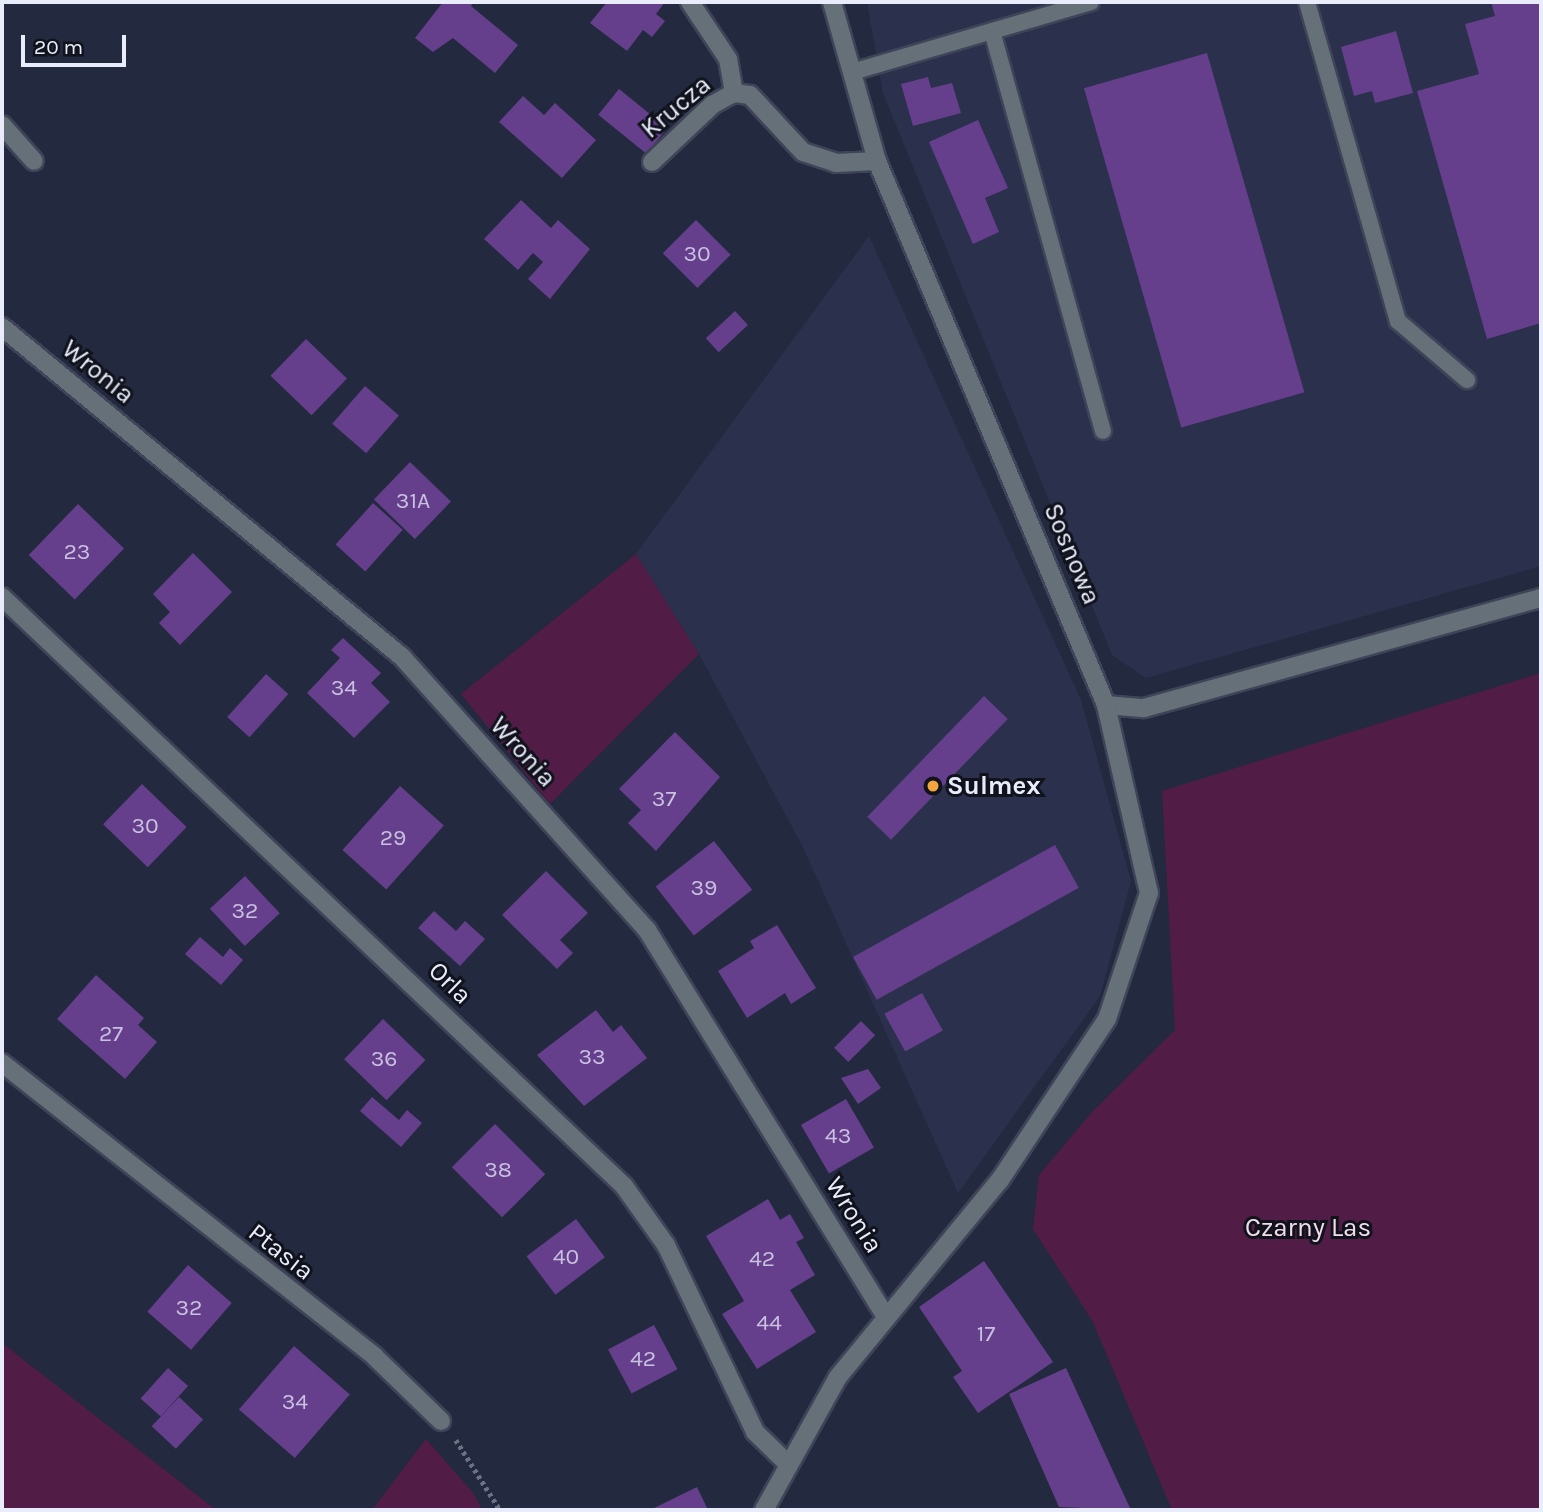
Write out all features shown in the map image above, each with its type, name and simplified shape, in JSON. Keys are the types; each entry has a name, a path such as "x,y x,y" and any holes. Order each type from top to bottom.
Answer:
{"street":[{"name":"Krucza","path":"690,2 728,59 734,93"},
{"name":"Sosnowa","path":"764,1510 838,1377 1000,1181 1107,1019 1149,893 1106,705 877,161 832,2"},
{"name":"Krucza","path":"652,162 712,105 734,93 750,95 803,152 836,163 877,161"},
{"path":"2,125 34,161"},
{"name":"Wronia","path":"2,327 402,657 647,930 886,1317"},
{"name":"Orla","path":"2,597 624,1186 666,1245 755,1432 788,1464"},
{"path":"1106,705 1144,708 1541,598"},
{"name":"Ptasia","path":"2,1063 375,1357 441,1421"}],"lane":[{"path":"852,72 1091,2"},
{"path":"1307,2 1398,321 1467,380"},
{"path":"992,31 1103,431"}],"path":[{"path":"441,1421 500,1510"}],"shaded area":[{"path":"867,2 1541,2 1541,566 1146,678 1112,655 883,93"},
{"path":"869,236 1081,700 1131,881 1100,996 958,1193 803,847 699,654 636,554"}],"green space":[{"path":"636,554 699,654 550,804 461,694"},
{"name":"Czarny Las","path":"1541,673 1541,1510 1172,1510 1093,1322 1033,1229 1039,1175 1092,1112 1175,1030 1162,791"},
{"path":"2,1343 216,1510 2,1510"},
{"path":"426,1439 474,1494 482,1510 372,1510"}],"building":[{"path":"443,2 474,2 471,6 518,45 495,73 453,38 433,52 415,38"},
{"path":"607,2 665,2 656,14 665,21 652,37 643,30 627,51 590,23"},
{"path":"1491,2 1541,2 1541,323 1487,339 1417,91 1479,74 1465,24 1495,16"},
{"path":"1396,31 1413,93 1375,103 1372,91 1354,96 1341,47"},
{"path":"1207,53 1304,392 1181,428 1084,88"},
{"path":"928,77 931,88 952,83 961,113 913,126 901,84"},
{"path":"619,89 667,128 646,154 598,115"},
{"path":"523,96 544,115 555,103 596,140 562,178 499,122"},
{"path":"978,120 1008,188 985,198 999,232 973,244 929,142"},
{"path":"521,200 551,228 558,220 590,249 550,299 528,279 543,262 533,253 518,270 484,239"},
{"path":"696,220 731,255 697,288 663,253"},
{"path":"735,311 748,325 719,352 706,338"},
{"path":"306,339 347,379 312,415 271,376"},
{"path":"365,386 399,416 366,453 332,424"},
{"path":"410,462 451,502 415,539 374,499"},
{"path":"373,503 403,530 365,571 336,545"},
{"path":"78,504 124,548 75,600 29,555"},
{"path":"193,553 232,592 180,645 159,623 170,612 153,594"},
{"path":"343,638 381,673 371,683 390,702 354,738 307,693 340,658 331,650"},
{"path":"266,674 288,694 249,737 227,717"},
{"path":"984,696 1008,719 891,840 867,817"},
{"path":"675,732 720,777 656,851 628,823 641,810 619,789"},
{"path":"142,784 187,827 148,867 103,824"},
{"path":"400,786 444,825 386,889 342,850"},
{"path":"714,841 752,890 694,935 656,887"},
{"path":"1055,845 1079,888 877,1000 853,957"},
{"path":"546,871 588,913 560,940 573,953 557,969 502,915"},
{"path":"245,876 280,913 245,946 210,909"},
{"path":"434,911 456,931 465,921 485,939 460,966 418,928"},
{"path":"777,925 816,988 791,1004 785,993 747,1018 718,971 754,948 750,941"},
{"path":"200,937 223,957 230,948 243,960 221,985 185,954"},
{"path":"96,975 144,1018 138,1025 157,1042 125,1079 57,1019"},
{"path":"922,993 943,1031 905,1051 884,1014"},
{"path":"596,1010 613,1032 621,1025 647,1058 584,1106 537,1055"},
{"path":"383,1019 425,1060 387,1100 344,1059"},
{"path":"861,1021 875,1035 848,1062 834,1048"},
{"path":"868,1069 881,1088 858,1104 841,1078"},
{"path":"372,1097 399,1120 407,1110 422,1123 401,1147 360,1111"},
{"path":"846,1099 874,1147 829,1173 801,1125"},
{"path":"495,1124 545,1174 502,1217 452,1167"},
{"path":"768,1199 780,1220 790,1214 804,1238 796,1242 815,1275 790,1290 816,1332 757,1369 722,1314 744,1301 706,1236"},
{"path":"576,1219 605,1257 555,1295 526,1256"},
{"path":"984,1261 1053,1362 978,1413 953,1377 962,1371 919,1307"},
{"path":"188,1265 232,1303 191,1350 147,1312"},
{"path":"654,1325 677,1369 632,1394 608,1349"},
{"path":"294,1346 350,1395 295,1458 239,1409"},
{"path":"168,1368 188,1386 161,1417 141,1398"},
{"path":"1066,1368 1131,1510 1059,1507 1009,1394"},
{"path":"179,1397 203,1420 176,1449 152,1426"},
{"path":"697,1487 708,1510 650,1510"}],"place":[{"name":"Sulmex","path":"933,786"}]}
